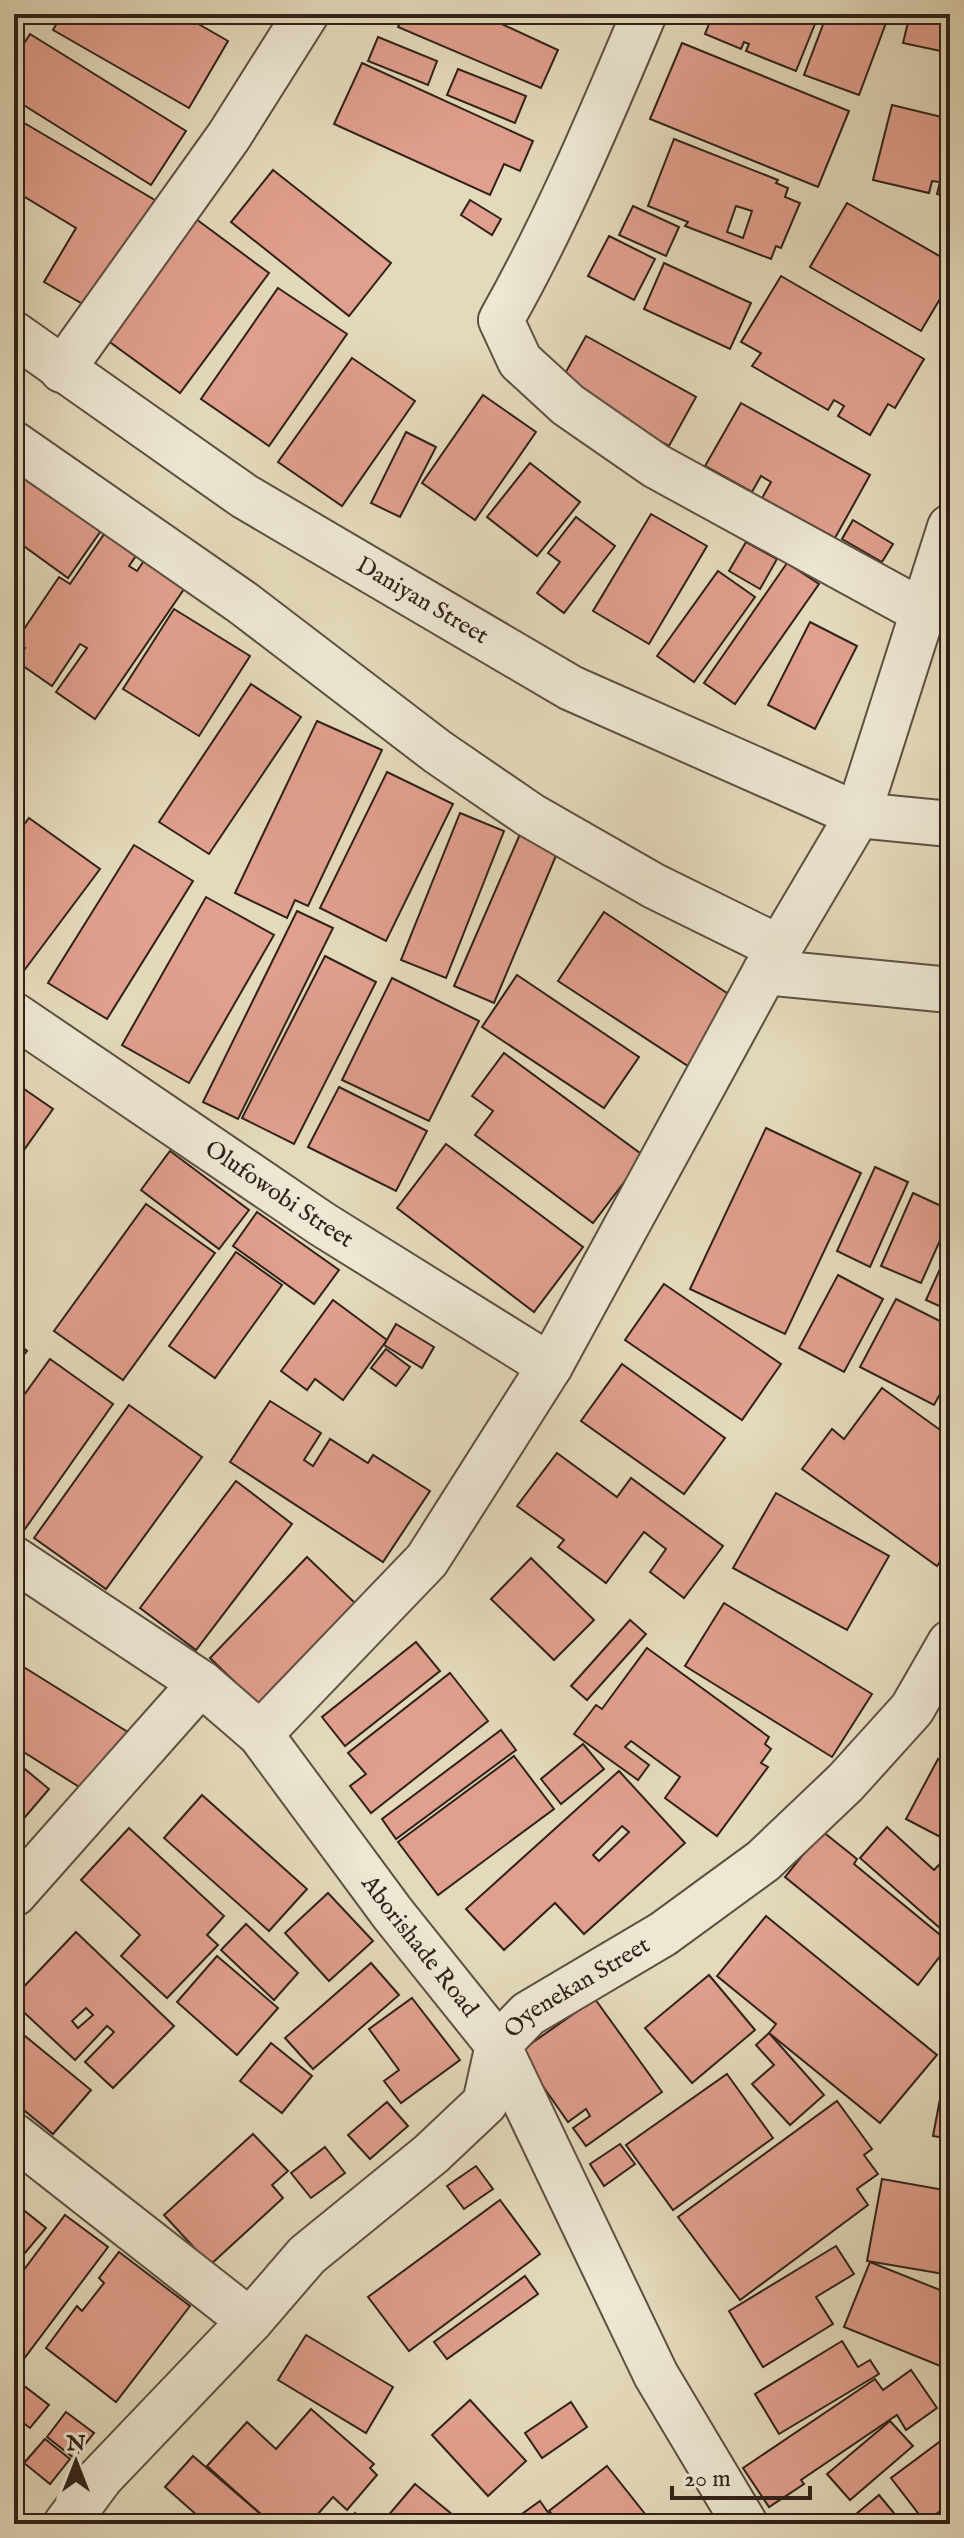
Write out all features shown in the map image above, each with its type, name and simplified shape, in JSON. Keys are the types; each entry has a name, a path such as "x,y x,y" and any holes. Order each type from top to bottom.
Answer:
{"street":[{"path":"62,370 229,136 306,14"},
{"path":"644,14 583,161 541,249 501,320 520,361 568,405 656,466 923,612"},
{"name":"Daniyan Street","path":"14,334 244,496 571,688 858,815 950,824"},
{"path":"14,444 243,603 400,724 530,815 654,886 773,960 950,990"},
{"path":"260,1734 427,1560 550,1366 773,960 858,815 950,527"},
{"name":"Olufowobi Street","path":"14,1015 322,1224 550,1366"},
{"name":"Aborishade Road","path":"14,1559 201,1683 260,1734 393,1914 498,2045 656,2375 745,2524"},
{"name":"Oyenekan Street","path":"66,2524 101,2477 250,2321 307,2255 431,2154 485,2103 498,2045 528,2014 663,1934 763,1861 846,1782 912,1709 950,1643"},
{"path":"14,1894 201,1683"},
{"path":"14,2136 250,2321"}],"building":[{"path":"62,14 181,14 228,41 189,108 53,30"},
{"path":"404,14 480,14 558,50 541,88 398,27"},
{"path":"713,14 819,14 796,71 746,51 749,44 744,42 741,49 705,34"},
{"path":"827,14 889,15 859,95 804,75"},
{"path":"910,14 950,14 950,53 903,43"},
{"path":"30,34 186,131 151,185 14,99 14,59"},
{"path":"378,37 437,61 428,85 368,61"},
{"path":"682,43 849,111 818,187 650,119"},
{"path":"362,63 533,141 520,171 504,164 490,195 334,124"},
{"path":"458,69 526,96 515,123 447,95"},
{"path":"892,105 950,119 950,197 937,194 940,182 932,181 929,193 873,180"},
{"path":"14,117 160,203 95,311 44,282 76,228 18,193 14,201"},
{"path":"674,139 778,180 776,183 788,188 785,197 800,203 781,248 776,246 771,259 685,226 688,222 648,206","holes":["736,206 752,211 743,238 727,232"]},
{"path":"273,170 391,263 349,316 231,222"},
{"path":"470,200 501,219 492,235 461,215"},
{"path":"847,203 950,262 950,282 921,331 810,267"},
{"path":"633,206 679,227 666,256 619,235"},
{"path":"196,219 269,273 180,393 107,340"},
{"path":"609,236 655,259 634,300 588,276"},
{"path":"664,263 751,303 730,349 644,309"},
{"path":"781,276 924,359 895,408 888,404 870,435 838,416 844,406 834,400 828,410 752,366 761,353 741,342"},
{"path":"278,288 347,334 269,446 201,399"},
{"path":"586,336 696,397 669,446 558,386"},
{"path":"352,358 415,401 342,506 278,462"},
{"path":"483,395 536,432 475,520 422,483"},
{"path":"741,403 870,475 835,538 762,498 771,482 761,476 752,492 705,466"},
{"path":"406,432 436,447 400,517 371,503"},
{"path":"14,461 105,525 68,578 14,539"},
{"path":"530,463 580,502 537,556 487,517"},
{"path":"651,514 707,546 649,644 593,611"},
{"path":"576,517 615,546 564,613 537,593 560,562 548,553"},
{"path":"853,520 893,544 882,562 842,539"},
{"path":"113,521 145,543 129,566 137,571 152,549 193,576 95,719 56,692 87,648 80,644 52,686 16,661 25,648 16,641 59,577 70,584"},
{"path":"746,542 777,559 760,589 729,571"},
{"path":"787,563 819,584 735,704 704,683"},
{"path":"718,571 755,597 694,682 657,656"},
{"path":"174,609 250,656 199,736 123,689"},
{"path":"810,622 857,646 815,729 768,705"},
{"path":"251,684 301,717 209,854 159,822"},
{"path":"317,721 382,750 308,906 295,900 287,918 235,893"},
{"path":"387,772 453,804 386,941 320,908"},
{"path":"460,813 504,831 446,978 401,960"},
{"path":"29,818 100,869 23,972 14,966 14,838"},
{"path":"520,834 558,851 494,1003 454,986"},
{"path":"134,845 193,881 107,1019 48,983"},
{"path":"206,897 274,935 189,1083 122,1045"},
{"path":"297,911 333,928 238,1119 203,1102"},
{"path":"604,912 733,997 688,1066 558,981"},
{"path":"325,956 376,982 294,1144 242,1118"},
{"path":"517,975 639,1057 604,1108 482,1027"},
{"path":"392,978 479,1021 429,1121 342,1080"},
{"path":"504,1053 644,1156 593,1223 475,1135 493,1111 472,1096"},
{"path":"14,1082 53,1109 14,1164"},
{"path":"339,1087 427,1131 396,1191 308,1147"},
{"path":"766,1128 861,1173 785,1334 690,1289"},
{"path":"446,1144 583,1247 534,1312 397,1208"},
{"path":"170,1151 249,1210 219,1249 141,1190"},
{"path":"875,1167 908,1182 870,1267 837,1251"},
{"path":"913,1193 950,1210 950,1218 921,1283 881,1266"},
{"path":"146,1204 215,1253 123,1380 54,1331"},
{"path":"257,1212 339,1270 314,1304 233,1246"},
{"path":"950,1245 950,1264 943,1260"},
{"path":"236,1252 282,1285 215,1378 169,1346"},
{"path":"940,1269 950,1273 950,1311 926,1300"},
{"path":"838,1275 883,1299 844,1372 799,1348"},
{"path":"664,1284 781,1364 742,1420 625,1340"},
{"path":"896,1299 950,1326 950,1376 934,1405 860,1367"},
{"path":"333,1300 387,1340 343,1400 315,1379 307,1390 281,1371"},
{"path":"396,1324 434,1347 422,1368 384,1345"},
{"path":"14,1340 27,1351 14,1367"},
{"path":"386,1349 410,1367 396,1386 371,1368"},
{"path":"50,1359 113,1404 20,1536 14,1532 14,1409"},
{"path":"622,1364 725,1438 684,1494 581,1421"},
{"path":"882,1388 950,1437 943,1453 950,1458 950,1547 937,1566 802,1469 832,1429 844,1439"},
{"path":"270,1401 321,1433 304,1460 313,1466 330,1439 368,1463 373,1455 430,1491 383,1562 230,1462"},
{"path":"129,1405 202,1457 106,1589 34,1538"},
{"path":"557,1453 617,1497 631,1478 723,1546 684,1598 650,1572 666,1549 644,1532 606,1583 558,1547 564,1540 517,1506"},
{"path":"236,1481 292,1524 196,1650 140,1608"},
{"path":"776,1493 889,1556 847,1630 733,1568"},
{"path":"307,1557 356,1604 260,1706 210,1658"},
{"path":"531,1558 594,1620 554,1660 491,1599"},
{"path":"724,1603 872,1694 832,1757 685,1666"},
{"path":"630,1620 646,1634 587,1700 571,1686"},
{"path":"416,1642 440,1671 345,1746 322,1717"},
{"path":"647,1648 769,1737 765,1744 771,1749 761,1763 768,1767 717,1836 665,1798 680,1777 631,1741 625,1747 649,1765 638,1780 574,1734 596,1705 602,1709"},
{"path":"14,1661 131,1734 92,1795 14,1746"},
{"path":"450,1673 488,1721 371,1813 350,1786 366,1774 348,1753"},
{"path":"501,1730 516,1750 396,1839 382,1819"},
{"path":"583,1744 604,1769 561,1804 541,1779"},
{"path":"514,1756 554,1809 438,1895 398,1842"},
{"path":"938,1759 950,1765 950,1842 906,1819"},
{"path":"14,1760 49,1789 14,1830"},
{"path":"619,1771 685,1843 584,1934 555,1903 504,1950 466,1909","holes":["622,1826 629,1832 599,1861 593,1855"]},
{"path":"202,1795 307,1889 269,1931 164,1838"},
{"path":"887,1827 934,1870 950,1853 950,1937 860,1858"},
{"path":"129,1828 224,1916 207,1935 218,1945 167,1998 121,1956 140,1935 81,1880"},
{"path":"822,1831 857,1859 854,1864 950,1943 918,1985 785,1877"},
{"path":"328,1893 373,1941 329,1981 285,1933"},
{"path":"766,1916 937,2055 880,2123 769,2033 776,2024 717,1976"},
{"path":"246,1924 298,1973 274,2000 221,1950"},
{"path":"76,1932 174,2026 113,2088 85,2062 114,2032 107,2026 75,2060 14,2003 14,1997","holes":["86,2008 93,2015 78,2028 72,2021"]},
{"path":"217,1956 278,2008 237,2055 177,2002"},
{"path":"371,1963 399,1995 313,2069 285,2038"},
{"path":"709,1975 755,2030 692,2083 645,2028"},
{"path":"412,1998 460,2060 401,2103 384,2081 399,2070 369,2029"},
{"path":"595,1999 662,2092 586,2146 573,2128 590,2116 586,2109 568,2122 519,2052"},
{"path":"14,2027 91,2090 53,2134 14,2102"},
{"path":"769,2033 824,2095 790,2125 752,2084 774,2065 756,2045"},
{"path":"271,2043 312,2076 282,2113 240,2081"},
{"path":"950,2046 950,2139 933,2136"},
{"path":"727,2074 773,2138 673,2210 626,2145"},
{"path":"837,2101 872,2149 864,2155 878,2174 857,2189 868,2205 740,2300 678,2217"},
{"path":"387,2102 408,2126 370,2159 348,2135"},
{"path":"253,2134 288,2171 272,2185 283,2198 210,2265 164,2215"},
{"path":"620,2144 635,2164 604,2186 590,2164"},
{"path":"325,2147 345,2173 311,2198 291,2173"},
{"path":"476,2166 493,2189 464,2209 447,2186"},
{"path":"882,2179 950,2191 950,2275 867,2261"},
{"path":"500,2200 540,2254 409,2351 368,2297"},
{"path":"16,2204 46,2228 14,2266 14,2206"},
{"path":"65,2215 108,2247 14,2372 14,2274 18,2268 23,2271"},
{"path":"836,2246 854,2274 816,2297 833,2324 763,2367 729,2311"},
{"path":"119,2252 190,2306 116,2402 46,2348 77,2306 82,2311 104,2283 99,2278"},
{"path":"870,2262 950,2294 950,2382 944,2379 948,2369 844,2327"},
{"path":"525,2276 538,2294 447,2359 434,2342"},
{"path":"306,2335 393,2387 366,2433 278,2380"},
{"path":"842,2341 858,2367 870,2360 879,2374 779,2434 755,2394"},
{"path":"911,2370 937,2408 906,2430 897,2415 801,2480 804,2484 769,2507 743,2468 875,2379 883,2390"},
{"path":"19,2382 49,2405 30,2428 14,2416 14,2388"},
{"path":"470,2400 526,2461 488,2496 432,2435"},
{"path":"571,2402 587,2427 542,2458 525,2433"},
{"path":"311,2409 374,2464 370,2468 377,2475 347,2510 333,2497 309,2524 272,2524 207,2466 247,2422 276,2449"},
{"path":"66,2412 94,2433 74,2458 47,2437"},
{"path":"890,2421 913,2446 850,2500 827,2474"},
{"path":"950,2434 950,2504 925,2522 891,2478"},
{"path":"45,2439 70,2459 50,2484 24,2463"},
{"path":"193,2456 272,2524 207,2524 165,2487"},
{"path":"607,2466 653,2524 560,2524 549,2511"},
{"path":"415,2484 464,2524 381,2524"},
{"path":"879,2495 903,2524 844,2524"},
{"path":"540,2501 556,2524 508,2524"},
{"path":"355,2513 368,2524 345,2524"}]}
